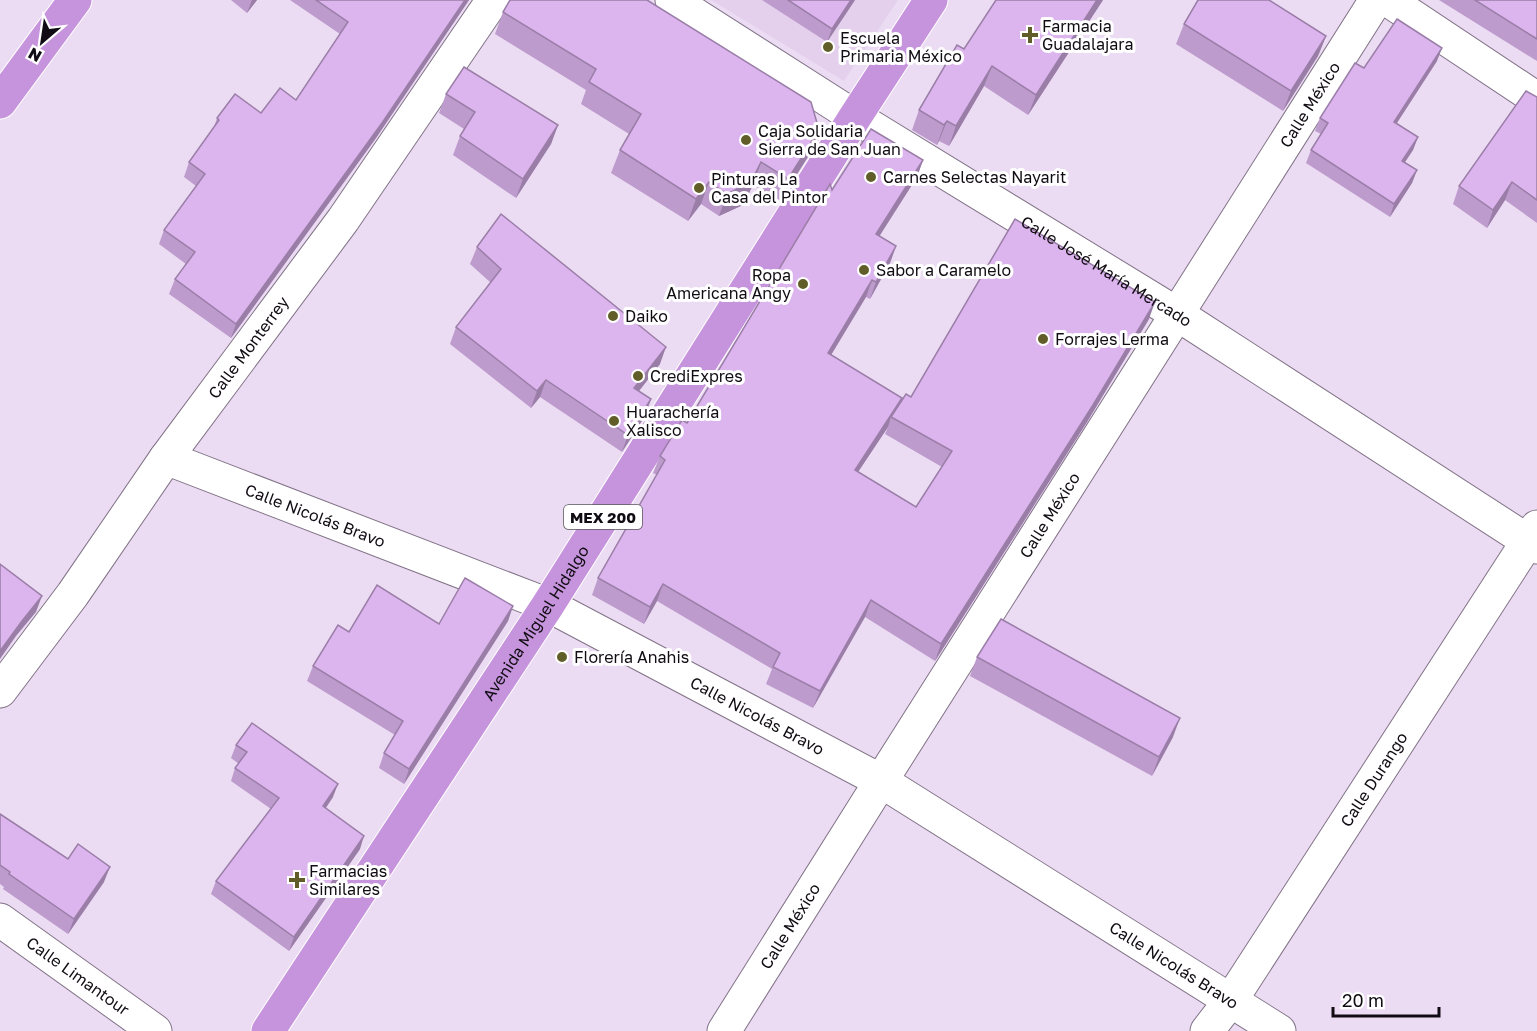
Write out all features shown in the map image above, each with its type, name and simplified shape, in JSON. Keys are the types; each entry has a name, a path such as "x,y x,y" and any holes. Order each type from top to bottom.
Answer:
{"highway":[{"path":"0,102 75,0"},
{"name":"Avenida Miguel Hidalgo","path":"268,1031 548,605 931,0"}],"street":[{"name":"Calle Monterrey","path":"0,691 73,594 166,458 343,220 493,0"},
{"name":"Calle José María Mercado","path":"672,0 855,117 1177,314 1534,538"},
{"name":"Calle México","path":"724,1031 880,780 1376,0"},
{"path":"1388,0 1537,99"},
{"name":"Calle Nicolás Bravo","path":"166,458 548,605 880,780 1280,1031"},
{"name":"Calle Durango","path":"1208,1031 1231,1000 1534,538"},
{"name":"Calle Limantour","path":"0,920 155,1031"}],"shaded area":[{"name":"Escuela Primaria México","path":"711,0 898,0 844,81"}],"building":[{"path":"316,0 465,0 382,123 236,324 175,279 195,252 164,230 205,174 189,162 235,94 261,113 280,88 296,100 348,22"},
{"path":"510,0 647,0 811,102 819,130 788,179 761,162 751,182 727,194 709,182 696,199 620,150 641,114 589,82 596,69 503,12"},
{"path":"788,0 851,0 832,29"},
{"name":"Farmacia Guadalajara","path":"996,0 1097,0 1036,95 992,66 956,126 947,121 944,125 919,110 957,45 964,49"},
{"path":"1198,0 1269,0 1326,36 1291,91 1184,24"},
{"path":"1475,0 1537,0 1537,39"},
{"path":"1397,19 1442,48 1394,122 1418,137 1402,161 1417,170 1394,204 1311,150 1328,123 1320,118 1355,63 1364,68"},
{"path":"464,67 558,125 523,179 460,136 475,112 446,94"},
{"path":"1526,91 1537,97 1537,200 1512,182 1493,210 1459,186"},
{"path":"871,129 923,160 876,234 896,246 876,282 872,280 828,353 902,398 855,470 916,507 952,451 891,417 906,394 911,397 1015,219 1155,302 1093,405 941,644 871,600 820,691 773,667 780,653 663,584 650,607 598,578 665,460 660,456 682,420 687,423 830,184 832,190"},
{"path":"501,214 666,347 634,388 651,399 628,435 546,380 537,391 456,327 501,269 477,247"},
{"path":"0,564 42,596 0,651"},
{"path":"465,578 513,606 409,769 384,753 403,721 313,666 338,625 349,632 377,585 439,624"},
{"path":"1001,619 1180,718 1159,757 977,657"},
{"path":"252,723 338,784 323,806 364,836 294,937 216,881 279,798 235,768 247,752 236,745"},
{"path":"0,814 68,859 78,844 110,867 74,919 9,874 10,872 0,865"}],"place":[{"name":"Farmacia Guadalajara","path":"1030,35"},
{"name":"Escuela Primaria México","path":"828,47"},
{"name":"Caja Solidaria Sierra de San Juan","path":"746,140"},
{"name":"Carnes Selectas Nayarit","path":"871,177"},
{"name":"Pinturas La Casa del Pintor","path":"699,188"},
{"name":"Sabor a Caramelo","path":"864,270"},
{"name":"Ropa Americana Angy","path":"803,284"},
{"name":"Daiko","path":"613,316"},
{"name":"Forrajes Lerma","path":"1043,339"},
{"name":"CrediExpres","path":"638,376"},
{"name":"Huarachería Xalisco","path":"614,421"},
{"name":"Florería Anahis","path":"562,657"},
{"name":"Farmacias Similares","path":"297,880"}]}
